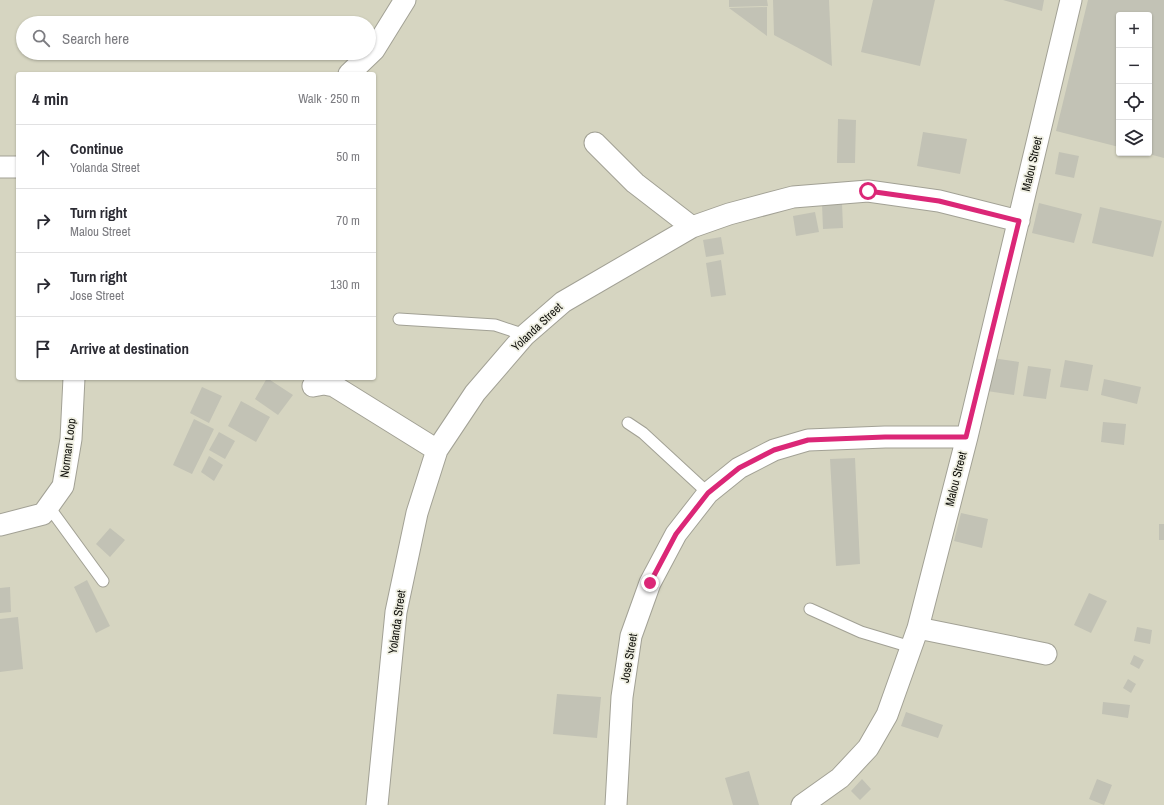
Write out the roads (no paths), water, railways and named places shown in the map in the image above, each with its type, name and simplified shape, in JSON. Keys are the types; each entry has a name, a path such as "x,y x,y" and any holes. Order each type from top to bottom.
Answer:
{"street":[{"path":"376,47 404,0"},
{"name":"Malou Street","path":"802,805 840,778 868,748 887,715 918,628 1019,221 1071,0"},
{"path":"350,72 363,60"},
{"path":"595,143 635,183 692,227"},
{"path":"0,167 16,166"},
{"name":"Yolanda Street","path":"376,805 396,612 417,512 437,450 475,393 525,335 563,302 692,227 729,214 793,197 868,191 939,201 1019,221"},
{"name":"Norman Loop","path":"0,525 43,514 63,486 71,439 74,380"},
{"path":"314,386 324,384 334,386 437,450"},
{"name":"Jose Street","path":"616,805 622,697 631,636 650,583 676,534 708,493 739,468 774,450 808,440 885,437 966,437"},
{"path":"918,628 1046,654"}],"lane":[{"path":"399,319 495,326 525,335"},
{"path":"628,423 643,434 708,493"},
{"path":"49,507 103,580"},
{"path":"810,609 861,632 911,647"}]}
